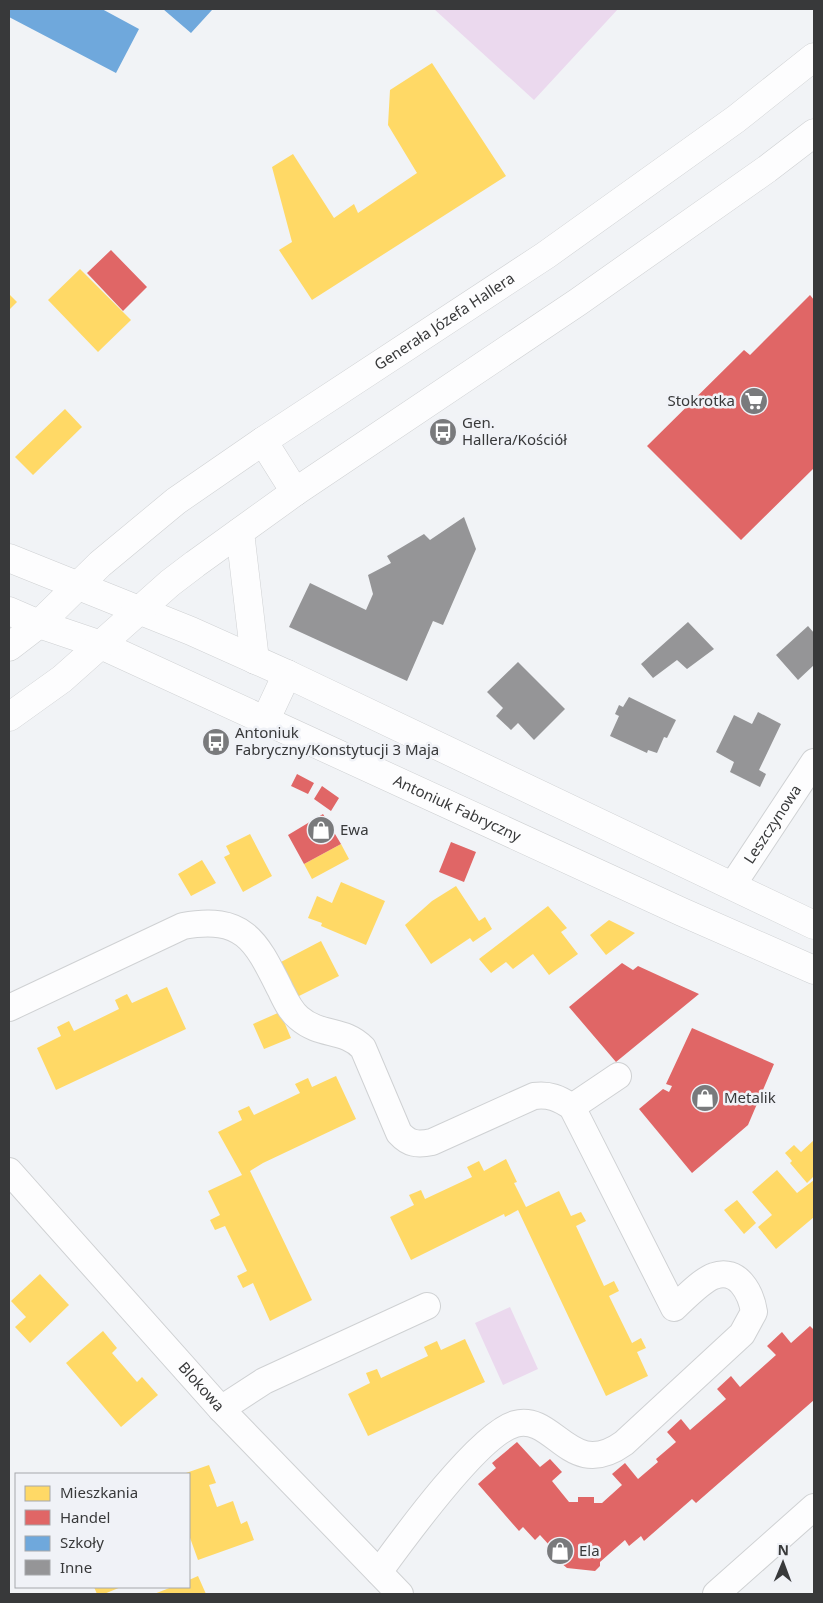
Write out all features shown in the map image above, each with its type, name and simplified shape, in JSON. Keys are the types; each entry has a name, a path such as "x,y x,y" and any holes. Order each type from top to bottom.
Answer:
{"main road":[{"name":"Generała Józefa Hallera","path":"9,647 39,624 75,586 157,515 262,441 546,255 736,118 814,57"},
{"path":"9,717 62,679 141,611 170,583 295,492 578,302 767,169 814,133"},
{"path":"262,441 295,492"},
{"path":"240,532 255,660"},
{"path":"9,558 141,611 286,674 814,925"},
{"path":"9,611 39,624"},
{"name":"Antoniuk Fabryczny","path":"39,624 101,645 266,719 682,912 814,970"},
{"path":"266,719 286,674"}],"street":[{"name":"Leszczynowa","path":"732,886 814,762"},
{"path":"9,1008 183,926 199,923 218,923 252,939 261,950 296,1016 319,1030 346,1035 356,1040 362,1048 399,1133 406,1141 421,1144 432,1142 534,1096 547,1094 561,1099 572,1106 674,1308 713,1276 732,1277 742,1282 748,1291 754,1312 742,1334 611,1453 588,1454 573,1452 541,1427 528,1423 515,1424 502,1430 468,1461 379,1572"},
{"path":"572,1106 618,1076"},
{"name":"Blokowa","path":"9,1171 221,1409 400,1594"},
{"path":"221,1409 264,1382 427,1306"},
{"path":"716,1594 814,1507"}],"shaded area":[{"path":"434,9 618,9 534,100"},
{"path":"510,1307 538,1369 503,1385 475,1323"}],"building: Mieszkania":[{"path":"432,63 506,176 312,300 279,250 292,242 272,167 293,154 334,218 354,204 358,213 417,173 388,125 390,90"},
{"path":"80,269 131,320 98,352 48,300"},
{"path":"9,294 17,302 9,310"},
{"path":"65,409 82,427 33,475 15,457"},
{"path":"250,834 272,876 243,892 224,857 230,854 226,846"},
{"path":"341,844 349,859 312,879 304,864"},
{"path":"202,860 216,883 191,896 178,874"},
{"path":"341,882 385,901 366,945 321,926 322,923 308,918 317,896 332,903"},
{"path":"456,886 479,921 485,917 492,929 473,942 470,938 431,964 405,925 432,901"},
{"path":"548,906 567,928 561,932 578,954 549,975 533,954 513,969 506,962 491,973 479,959"},
{"path":"609,920 635,933 606,955 590,935"},
{"path":"321,941 339,976 297,997 279,963"},
{"path":"167,987 186,1029 56,1090 37,1048 61,1036 57,1027 69,1021 74,1031 119,1009 115,1000 127,994 132,1003"},
{"path":"280,1012 291,1038 264,1049 253,1024"},
{"path":"336,1076 356,1119 250,1171 312,1300 270,1321 253,1283 243,1288 237,1276 247,1271 225,1226 215,1230 210,1220 220,1215 208,1191 242,1175 218,1132 242,1120 238,1111 249,1106 254,1115 300,1093 295,1084 308,1078 312,1087"},
{"path":"814,1140 814,1176 807,1183 790,1163 792,1161 785,1153 794,1145 801,1152"},
{"path":"506,1159 517,1182 514,1183 526,1207 559,1191 571,1216 581,1212 586,1221 576,1226 604,1286 614,1281 619,1291 609,1296 632,1343 641,1338 646,1348 637,1352 648,1376 606,1396 518,1210 505,1217 504,1214 411,1260 390,1217 414,1205 409,1195 421,1190 425,1199 472,1177 467,1167 479,1161 484,1171"},
{"path":"777,1170 797,1193 814,1180 814,1217 776,1249 758,1227 772,1215 752,1192"},
{"path":"737,1200 756,1223 744,1234 724,1210"},
{"path":"40,1274 69,1305 30,1343 15,1327 26,1317 11,1301"},
{"path":"103,1331 117,1348 112,1353 137,1382 142,1377 158,1395 121,1427 66,1363"},
{"path":"465,1339 485,1382 368,1436 348,1394 370,1383 366,1373 377,1369 381,1378 428,1356 424,1347 437,1341 441,1350"},
{"path":"209,1465 216,1483 209,1485 217,1507 233,1501 241,1524 247,1521 254,1540 198,1560 190,1538 190,1473 186,1473"},
{"path":"198,1576 206,1594 154,1594 169,1588 190,1588 190,1580"},
{"path":"94,1588 119,1588 104,1594 97,1594"}],"building: Handel":[{"path":"111,250 147,287 123,311 87,273"},
{"name":"Stokrotka","path":"810,295 814,300 814,468 741,540 647,446 744,350 750,355"},
{"path":"297,774 314,783 308,794 291,786"},
{"path":"322,786 339,798 331,811 314,799"},
{"path":"323,814 341,844 304,864 288,835"},
{"path":"451,842 476,852 464,882 439,872"},
{"path":"622,963 633,970 638,966 699,994 616,1062 569,1007"},
{"name":"Metalik","path":"692,1028 774,1064 748,1125 692,1173 639,1109 663,1089 669,1092 672,1086 666,1084"},
{"path":"810,1326 814,1330 814,1400 696,1503 692,1499 644,1541 641,1536 629,1546 625,1540 600,1562 600,1566 595,1571 567,1568 561,1563 561,1558 540,1535 535,1540 523,1527 519,1531 478,1484 496,1468 492,1463 517,1442 540,1467 550,1459 562,1472 552,1481 569,1502 578,1502 578,1497 594,1497 594,1503 602,1503 622,1485 612,1474 625,1463 638,1479 658,1462 656,1459 676,1442 667,1432 681,1419 690,1430 726,1399 717,1389 731,1376 740,1387 776,1355 767,1346 782,1332 791,1343"}],"building: Szkoły":[{"path":"9,9 102,9 139,29 116,73 9,17"},
{"path":"163,9 211,9 212,10 191,33"}],"building: Inne":[{"path":"464,517 476,549 443,625 433,621 407,681 289,627 310,583 366,610 373,594 368,575 391,563 387,556 424,534 430,540"},
{"path":"688,622 714,649 687,669 677,660 653,678 641,664"},
{"path":"808,626 814,633 814,665 798,680 776,655"},
{"path":"518,662 565,709 534,740 518,723 511,730 496,716 503,708 487,692"},
{"path":"629,697 676,720 667,738 664,737 657,753 648,750 647,753 610,736 619,716 615,714 619,705 623,707"},
{"path":"758,712 781,724 759,770 766,774 760,787 730,772 734,762 716,752 734,715 752,724"}],"place":[{"name":"Stokrotka","path":"754,401"},
{"name":"Gen. Hallera/Kościół","path":"443,432"},
{"name":"Antoniuk Fabryczny/Konstytucji 3 Maja","path":"216,742"},
{"name":"Ewa","path":"321,830"},
{"name":"Metalik","path":"705,1098"},
{"name":"Ela","path":"560,1551"}]}
